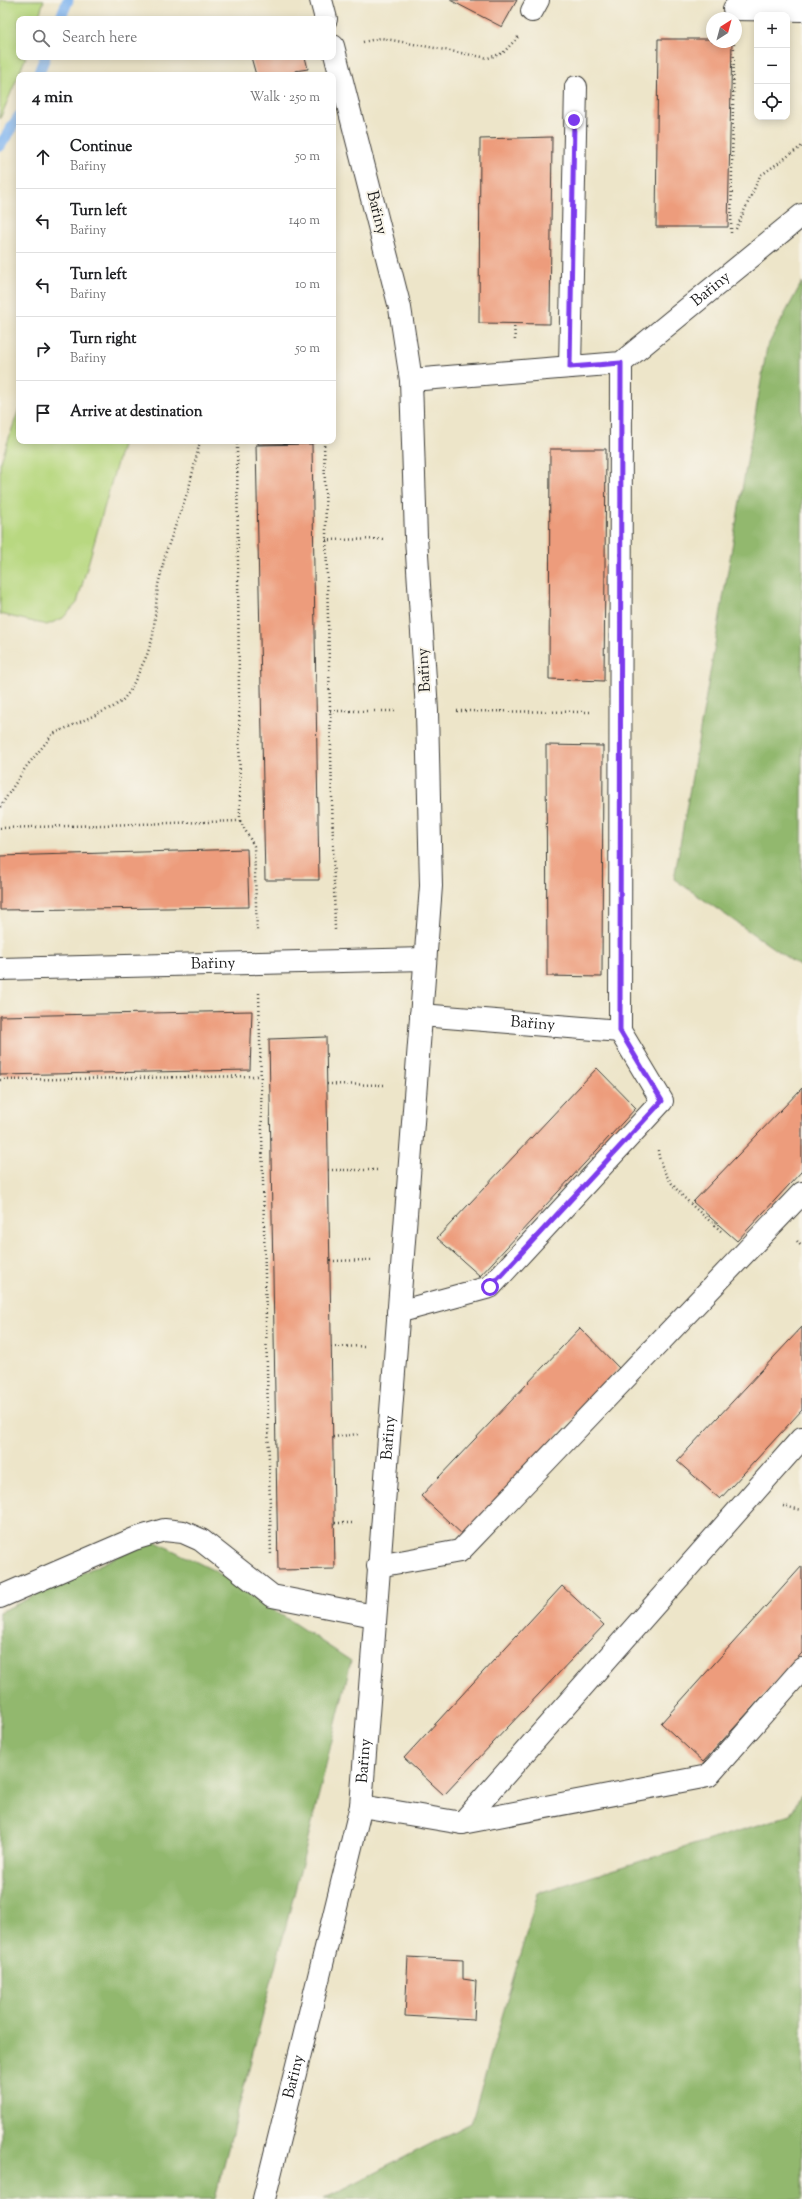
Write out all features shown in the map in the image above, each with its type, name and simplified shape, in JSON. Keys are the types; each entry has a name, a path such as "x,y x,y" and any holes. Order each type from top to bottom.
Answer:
{"street":[{"path":"321,0 325,16"},
{"path":"734,9 802,10"},
{"name":"Bařiny","path":"264,2199 361,1806 374,1616 431,886 427,711 416,538 411,380 400,308 336,58"},
{"path":"570,367 576,87"},
{"name":"Bařiny","path":"621,363 802,215"},
{"path":"398,1312 490,1287 662,1101 620,1031 621,363 411,380"},
{"name":"Bařiny","path":"0,968 258,964 425,959"},
{"name":"Bařiny","path":"421,1015 620,1031"},
{"path":"378,1566 460,1551 802,1193"},
{"path":"462,1823 802,1438"},
{"path":"0,1597 134,1539 164,1530 183,1532 201,1540 272,1596 374,1616"},
{"path":"361,1806 462,1823 708,1776 802,1669"}],"path":[{"path":"356,43 381,38 488,58 503,53 516,40 535,6"},
{"path":"734,48 731,238 760,176 802,146"},
{"path":"514,323 515,345"},
{"path":"0,807 26,767 52,734 113,707 122,701 130,690 153,636 158,585 166,552 189,488 199,444"},
{"path":"237,444 240,821 254,846 272,1596"},
{"path":"324,444 335,962"},
{"path":"326,540 416,538"},
{"path":"330,711 620,712"},
{"path":"0,828 240,821"},
{"path":"0,1080 259,1076"},
{"path":"327,1084 386,1085"},
{"path":"659,1162 672,1183 744,1254"},
{"path":"328,1170 387,1170"},
{"path":"330,1261 373,1260"},
{"path":"331,1347 366,1346"},
{"path":"333,1437 360,1434"},
{"path":"784,1507 802,1510"},
{"path":"334,1523 354,1523"}],"green space":[{"path":"0,0 44,0 39,16 16,16 16,60 25,60 20,72 16,72 16,81 0,119"},
{"path":"802,282 802,968 674,879 767,347"},
{"path":"16,418 16,444 122,444 77,603 63,618 47,625 0,614 0,464"},
{"path":"152,1540 215,1571 351,1661 304,1856 215,2199 0,2199 0,1612"},
{"path":"802,1793 802,2199 324,2199 471,2123 538,1893 790,1815"}],"building":[{"path":"450,0 517,0 502,27"},
{"path":"658,39 706,39 706,48 732,48 728,227 656,227"},
{"path":"252,60 306,60 308,69 295,72 255,72"},
{"path":"552,137 550,324 479,323 480,139"},
{"path":"312,444 319,880 265,880 256,445"},
{"path":"550,449 606,449 604,681 549,679"},
{"path":"546,745 603,746 602,977 547,976"},
{"path":"247,849 249,907 0,910 0,856"},
{"path":"252,1011 250,1070 0,1075 0,1016"},
{"path":"326,1037 335,1569 278,1570 269,1039"},
{"path":"597,1068 636,1108 480,1276 437,1238"},
{"path":"802,1088 802,1171 737,1241 693,1202"},
{"path":"802,1327 802,1410 720,1499 677,1461"},
{"path":"580,1328 619,1368 464,1536 421,1496"},
{"path":"802,1566 802,1653 703,1762 661,1723"},
{"path":"562,1586 604,1625 444,1795 404,1758"},
{"path":"408,1957 463,1960 463,1979 476,1981 474,2020 405,2016"}],"waterway":[{"path":"61,16 68,0"},
{"path":"39,72 44,60"},
{"path":"0,146 16,121"}],"route":[{"path":"490,1287 662,1101 620,1031 621,363 570,367 574,120"}]}
